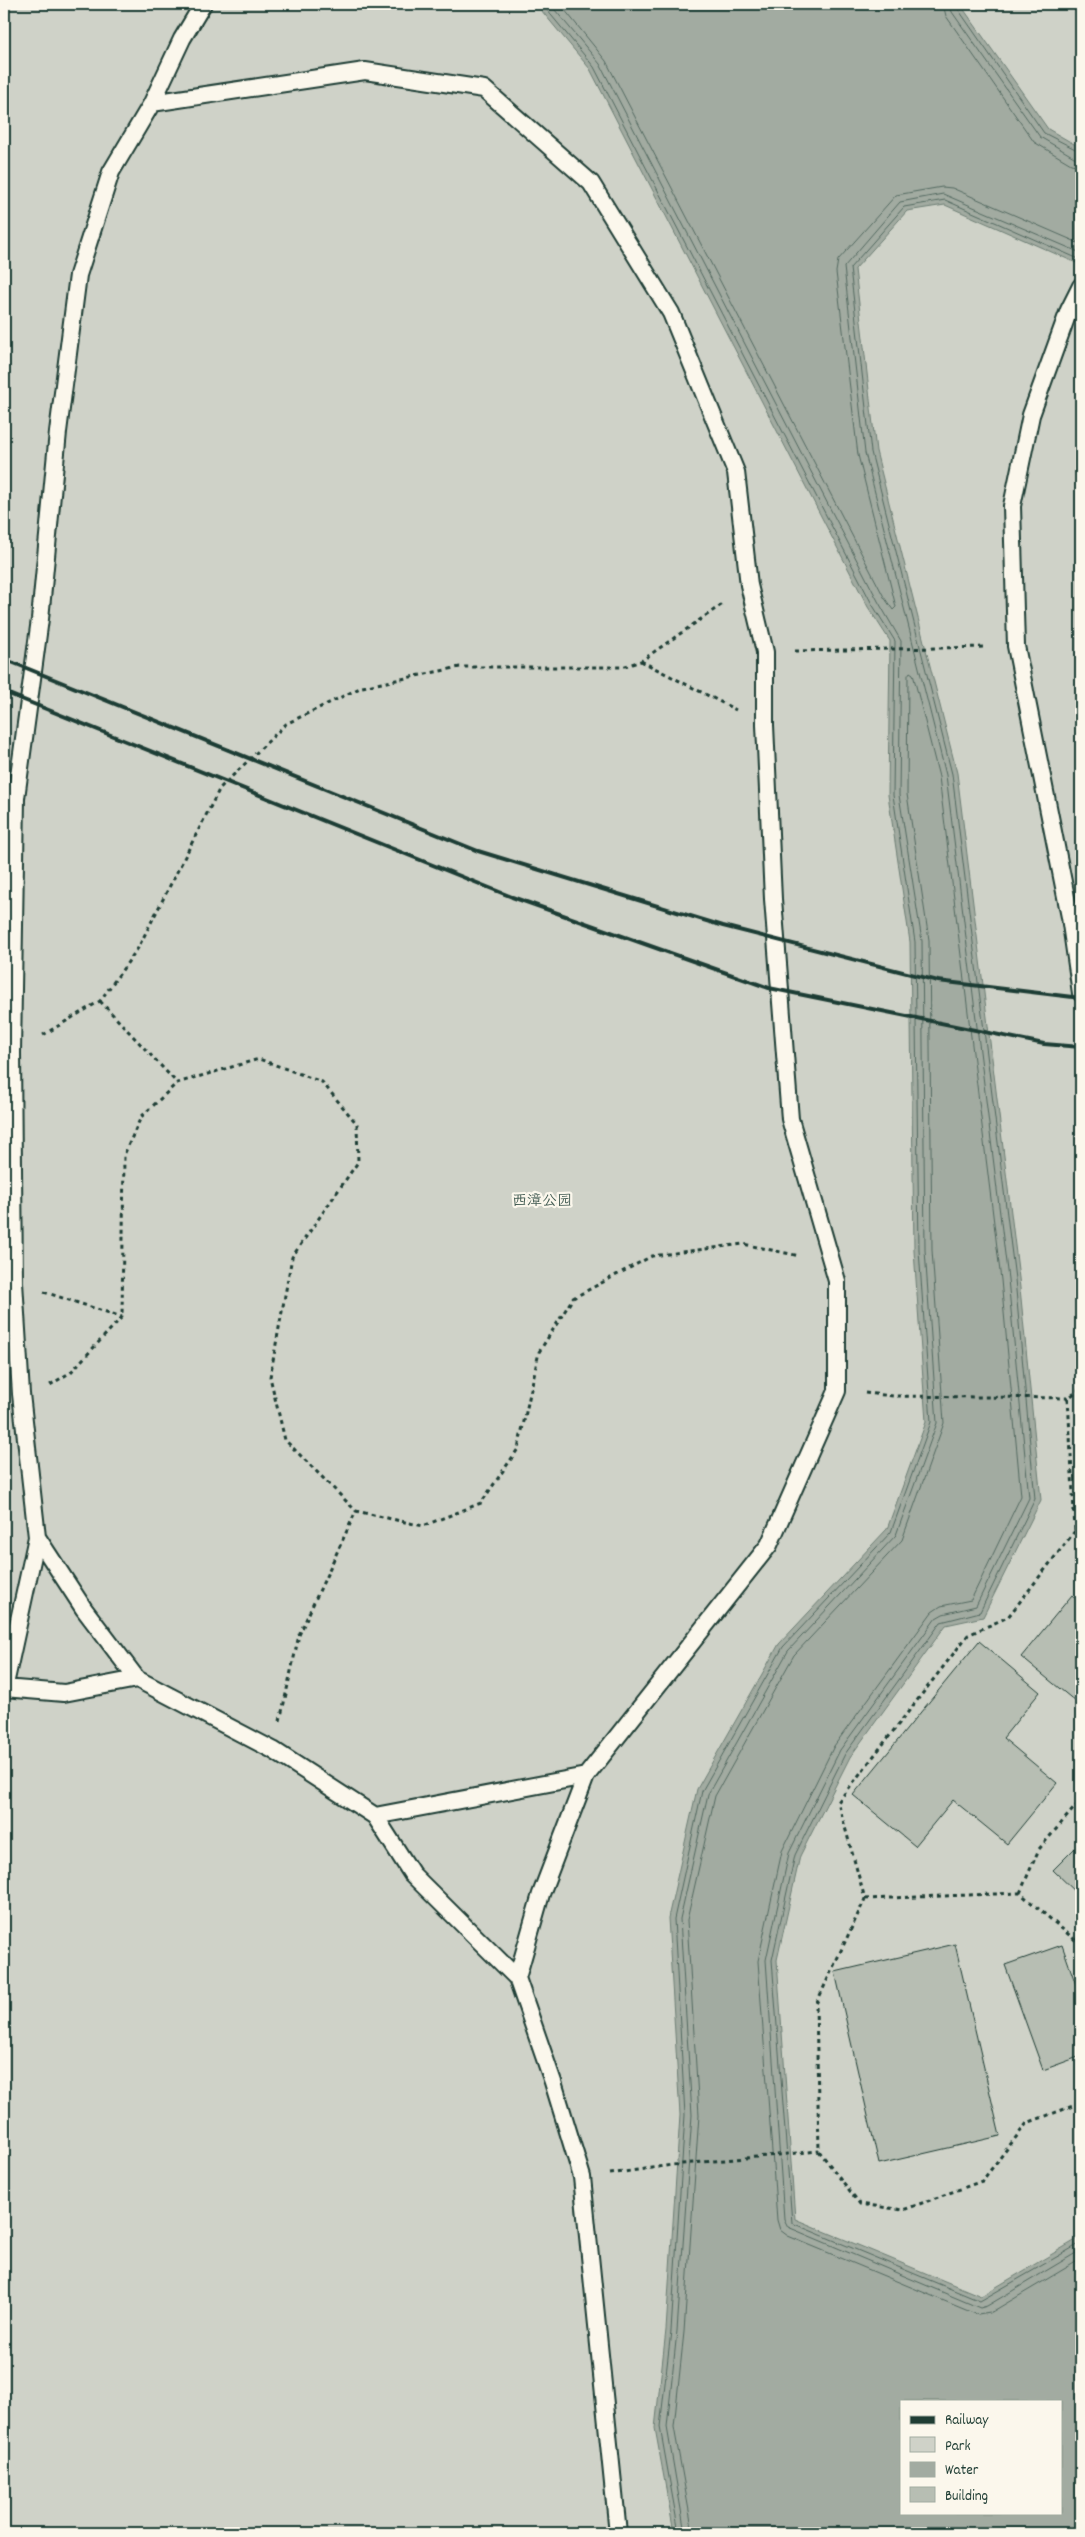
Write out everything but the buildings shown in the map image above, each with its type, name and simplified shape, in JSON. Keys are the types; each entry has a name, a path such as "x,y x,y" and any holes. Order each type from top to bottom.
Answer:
{"lane":[{"path":"137,1679 64,1694 4,1688 37,1537 20,1394 14,1282 12,1053 16,798 40,619 58,432 78,276 111,172 152,103 182,39 203,4"},
{"path":"152,103 365,71 484,89 591,183 671,313 736,472 749,585 765,652 765,725 773,899 790,1119 837,1281 837,1391 769,1544 586,1776 541,1894 517,1978"},
{"path":"1081,286 1069,310 1031,415 1012,506 1016,646 1070,917 1081,993"},
{"path":"37,1537 84,1609 137,1679 273,1750 375,1816 412,1874 517,1978 553,2082 582,2178 618,2533"},
{"path":"375,1816 586,1776"}],"path":[{"path":"12,1053 100,1001 138,948 220,788 286,724 362,687 460,667 622,667 641,661 749,585"},
{"path":"808,651 956,648"},
{"path":"641,661 765,725"},
{"path":"100,1001 177,1083"},
{"path":"20,1394 52,1384 71,1372 122,1318 124,1155 141,1117 177,1083 259,1059 322,1082 356,1124 358,1162 292,1257 270,1377 285,1440 356,1511 423,1526 481,1503 518,1449 539,1352 573,1298 652,1256 743,1244 833,1264"},
{"path":"14,1282 122,1318"},
{"path":"893,1396 1068,1398 1081,1389"},
{"path":"1068,1398 1074,1531 1008,1617 968,1635 838,1802 865,1899 816,2004 819,2151 860,2204 903,2210 982,2181 1027,2123 1081,2103"},
{"path":"273,1750 299,1635 356,1511"},
{"path":"1074,1531 1081,1537"},
{"path":"1020,1893 1039,1849 1081,1800"},
{"path":"865,1899 1020,1893 1081,1945"},
{"path":"582,2178 672,2165 819,2151"}],"green space":[{"name":"西漳公园","path":"4,4 1081,4 1081,2533 4,2533"}],"water":[{"path":"536,4 960,4 1048,129 1081,148 1081,265 945,205 907,211 855,269 876,451 957,773 1019,1278 1041,1500 983,1617 946,1625 850,1757 800,1856 777,1960 795,2219 981,2296 1081,2237 1081,2533 674,2533 655,2428 666,2330 680,2115 668,1918 697,1789 779,1644 887,1529 926,1422 914,1251 910,942 888,795 890,641 868,607 590,69"}],"railway":[{"path":"4,659 478,851 723,926 938,981 1081,998"},
{"path":"4,692 512,897 769,988 1044,1044 1081,1047"}]}
